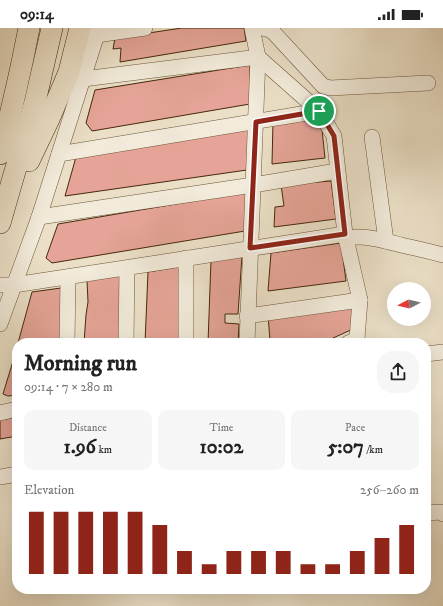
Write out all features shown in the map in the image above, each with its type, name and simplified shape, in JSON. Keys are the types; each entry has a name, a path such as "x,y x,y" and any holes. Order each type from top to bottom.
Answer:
{"highway":[{"path":"0,154 7,129 29,28"},
{"path":"2,218 36,102 52,28"},
{"path":"2,218 89,32"}],"street":[{"path":"0,324 7,285 39,217 83,79 89,32 145,28"},
{"path":"247,338 258,57 252,28"},
{"path":"263,28 274,33 323,86 330,88 428,83"},
{"path":"83,79 258,57 319,111 334,136 345,236 360,300 357,338"},
{"path":"59,154 319,111"},
{"path":"372,137 386,241"},
{"path":"39,217 337,171"},
{"path":"7,285 68,277 250,248 345,236 365,237 386,241 443,255"},
{"path":"186,258 186,338"},
{"path":"126,338 127,268"},
{"path":"67,338 68,277"},
{"path":"247,316 360,300"},
{"path":"431,353 443,352"},
{"path":"0,413 12,410"},
{"path":"0,477 12,475"},
{"path":"431,513 441,512 443,514"}],"building":[{"path":"182,28 244,28 246,41 120,62 121,48 113,49 115,38"},
{"path":"250,65 250,104 92,131 86,123 95,90"},
{"path":"314,117 321,120 325,158 272,164 273,122"},
{"path":"250,129 247,170 65,196 76,157"},
{"path":"331,181 336,219 274,227 275,207 284,206 281,185"},
{"path":"246,192 245,231 52,263 46,258 58,224"},
{"path":"341,243 346,281 268,291 271,253"},
{"path":"242,256 238,314 225,314 225,323 239,324 238,338 208,338 211,260"},
{"path":"183,266 182,338 145,338 148,272"},
{"path":"123,273 122,338 84,338 88,302 87,280"},
{"path":"61,288 62,338 19,338 32,292"},
{"path":"354,305 353,329 333,338 270,338 268,316"},
{"path":"12,364 12,396 3,394"},
{"path":"12,418 12,437 0,439 0,420"}],"route":[{"path":"319,111 334,136 345,234 250,248 256,122 319,111"}]}
